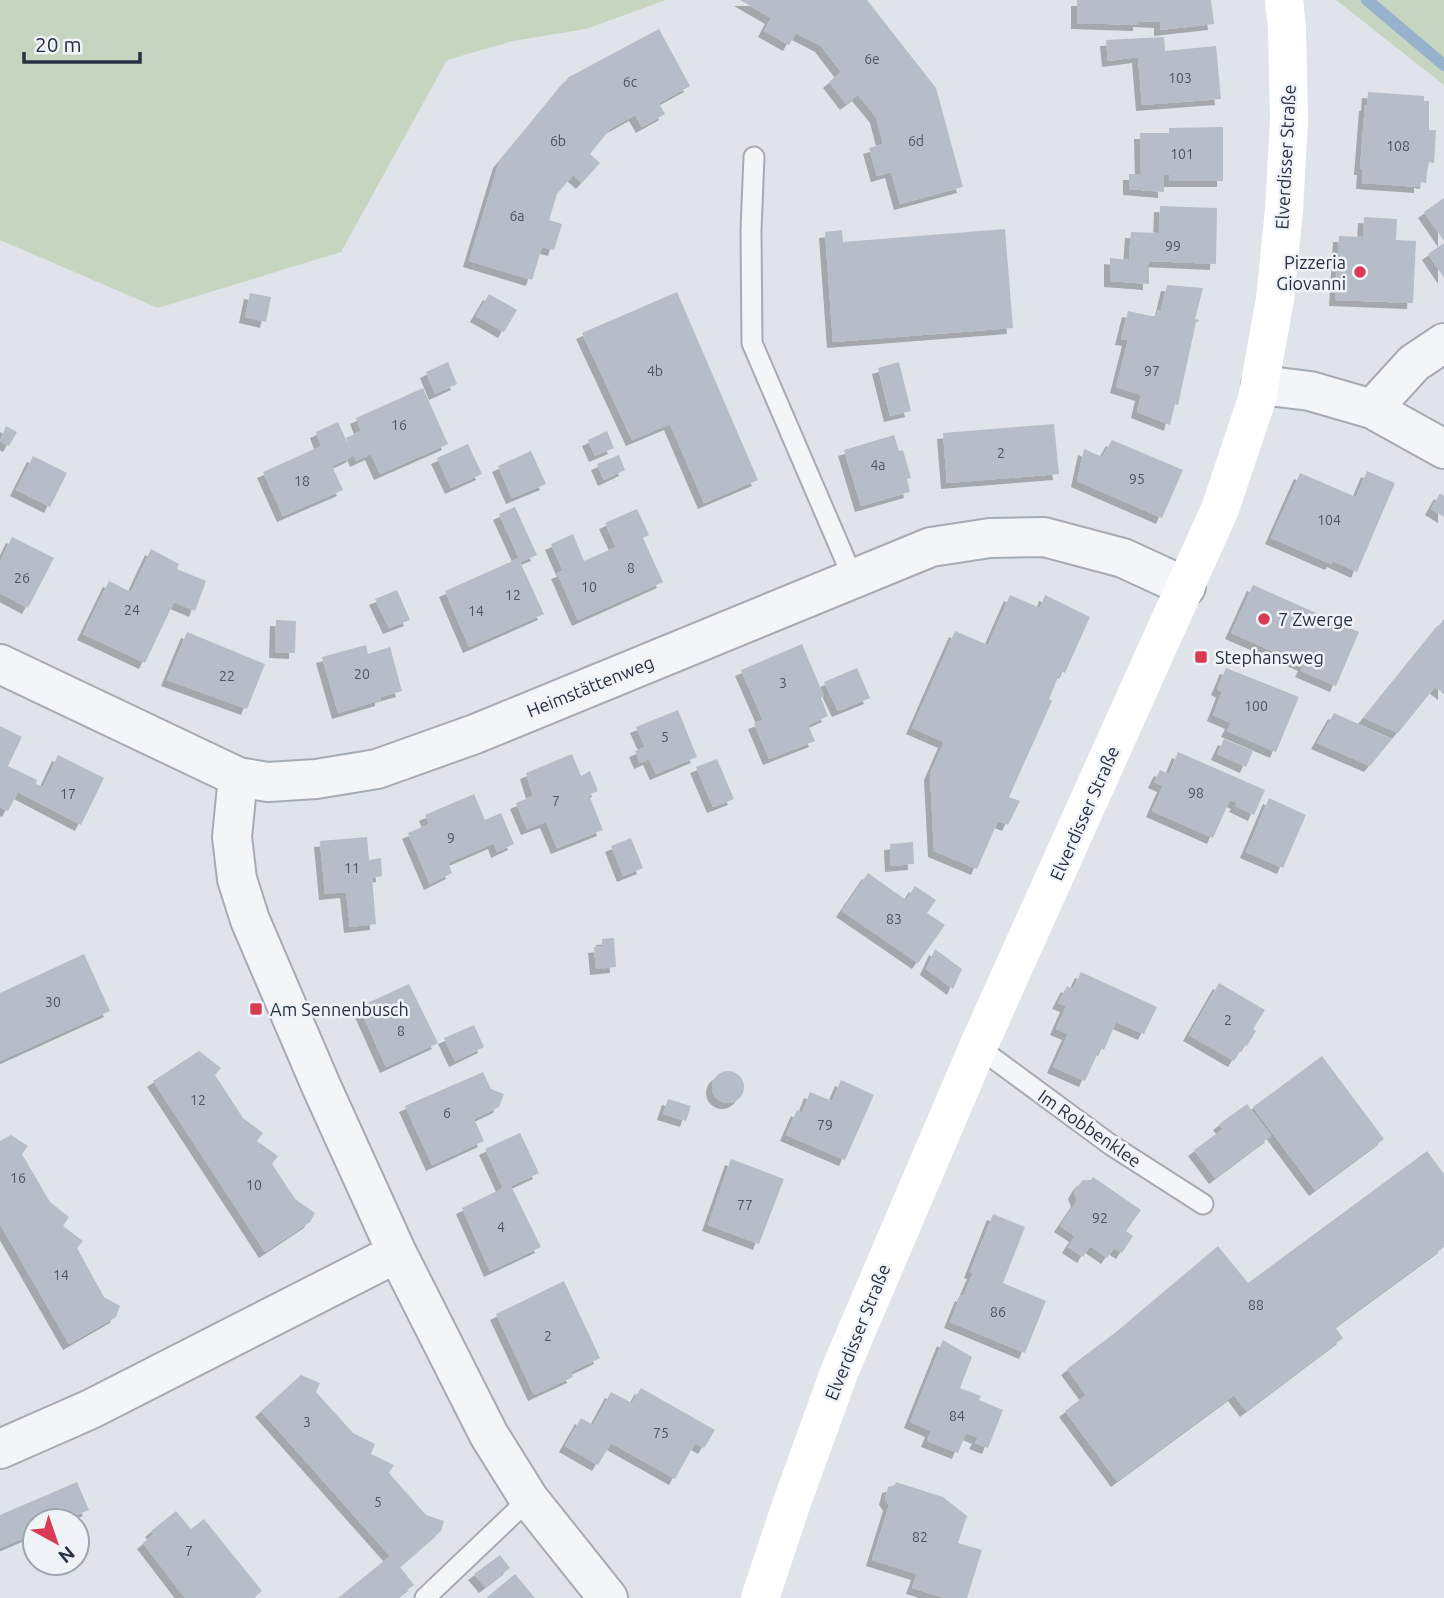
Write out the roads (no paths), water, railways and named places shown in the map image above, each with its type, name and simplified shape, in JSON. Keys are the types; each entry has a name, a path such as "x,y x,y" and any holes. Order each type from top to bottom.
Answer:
{"main road":[{"name":"Elverdisser Straße","path":"760,1598 840,1370 978,1047 1220,509 1261,385 1275,299 1289,120 1284,0"}],"street":[{"path":"1372,409 1414,363 1444,343"},
{"path":"1261,385 1310,391 1372,409 1444,449"},
{"name":"Heimstättenweg","path":"0,664 238,777 268,782 316,779 377,769 475,733 931,547 990,538 1044,537 1124,558 1186,587"},
{"path":"238,777 232,837 237,879 250,920 322,1088 397,1253 489,1435 529,1499 608,1598"},
{"path":"0,1449 91,1409 397,1253"}],"lane":[{"path":"754,157 751,230 752,343 853,578"},
{"name":"Im Robbenklee","path":"978,1047 1111,1145 1203,1205"},
{"path":"425,1598 529,1499"}],"waterway":[{"path":"1367,0 1444,65"}],"place":[{"name":"Pizzeria Giovanni","path":"1360,272"},
{"name":"7 Zwerge","path":"1264,619"},
{"name":"Stephansweg","path":"1201,657"},
{"name":"Am Sennenbusch","path":"256,1009"}]}
